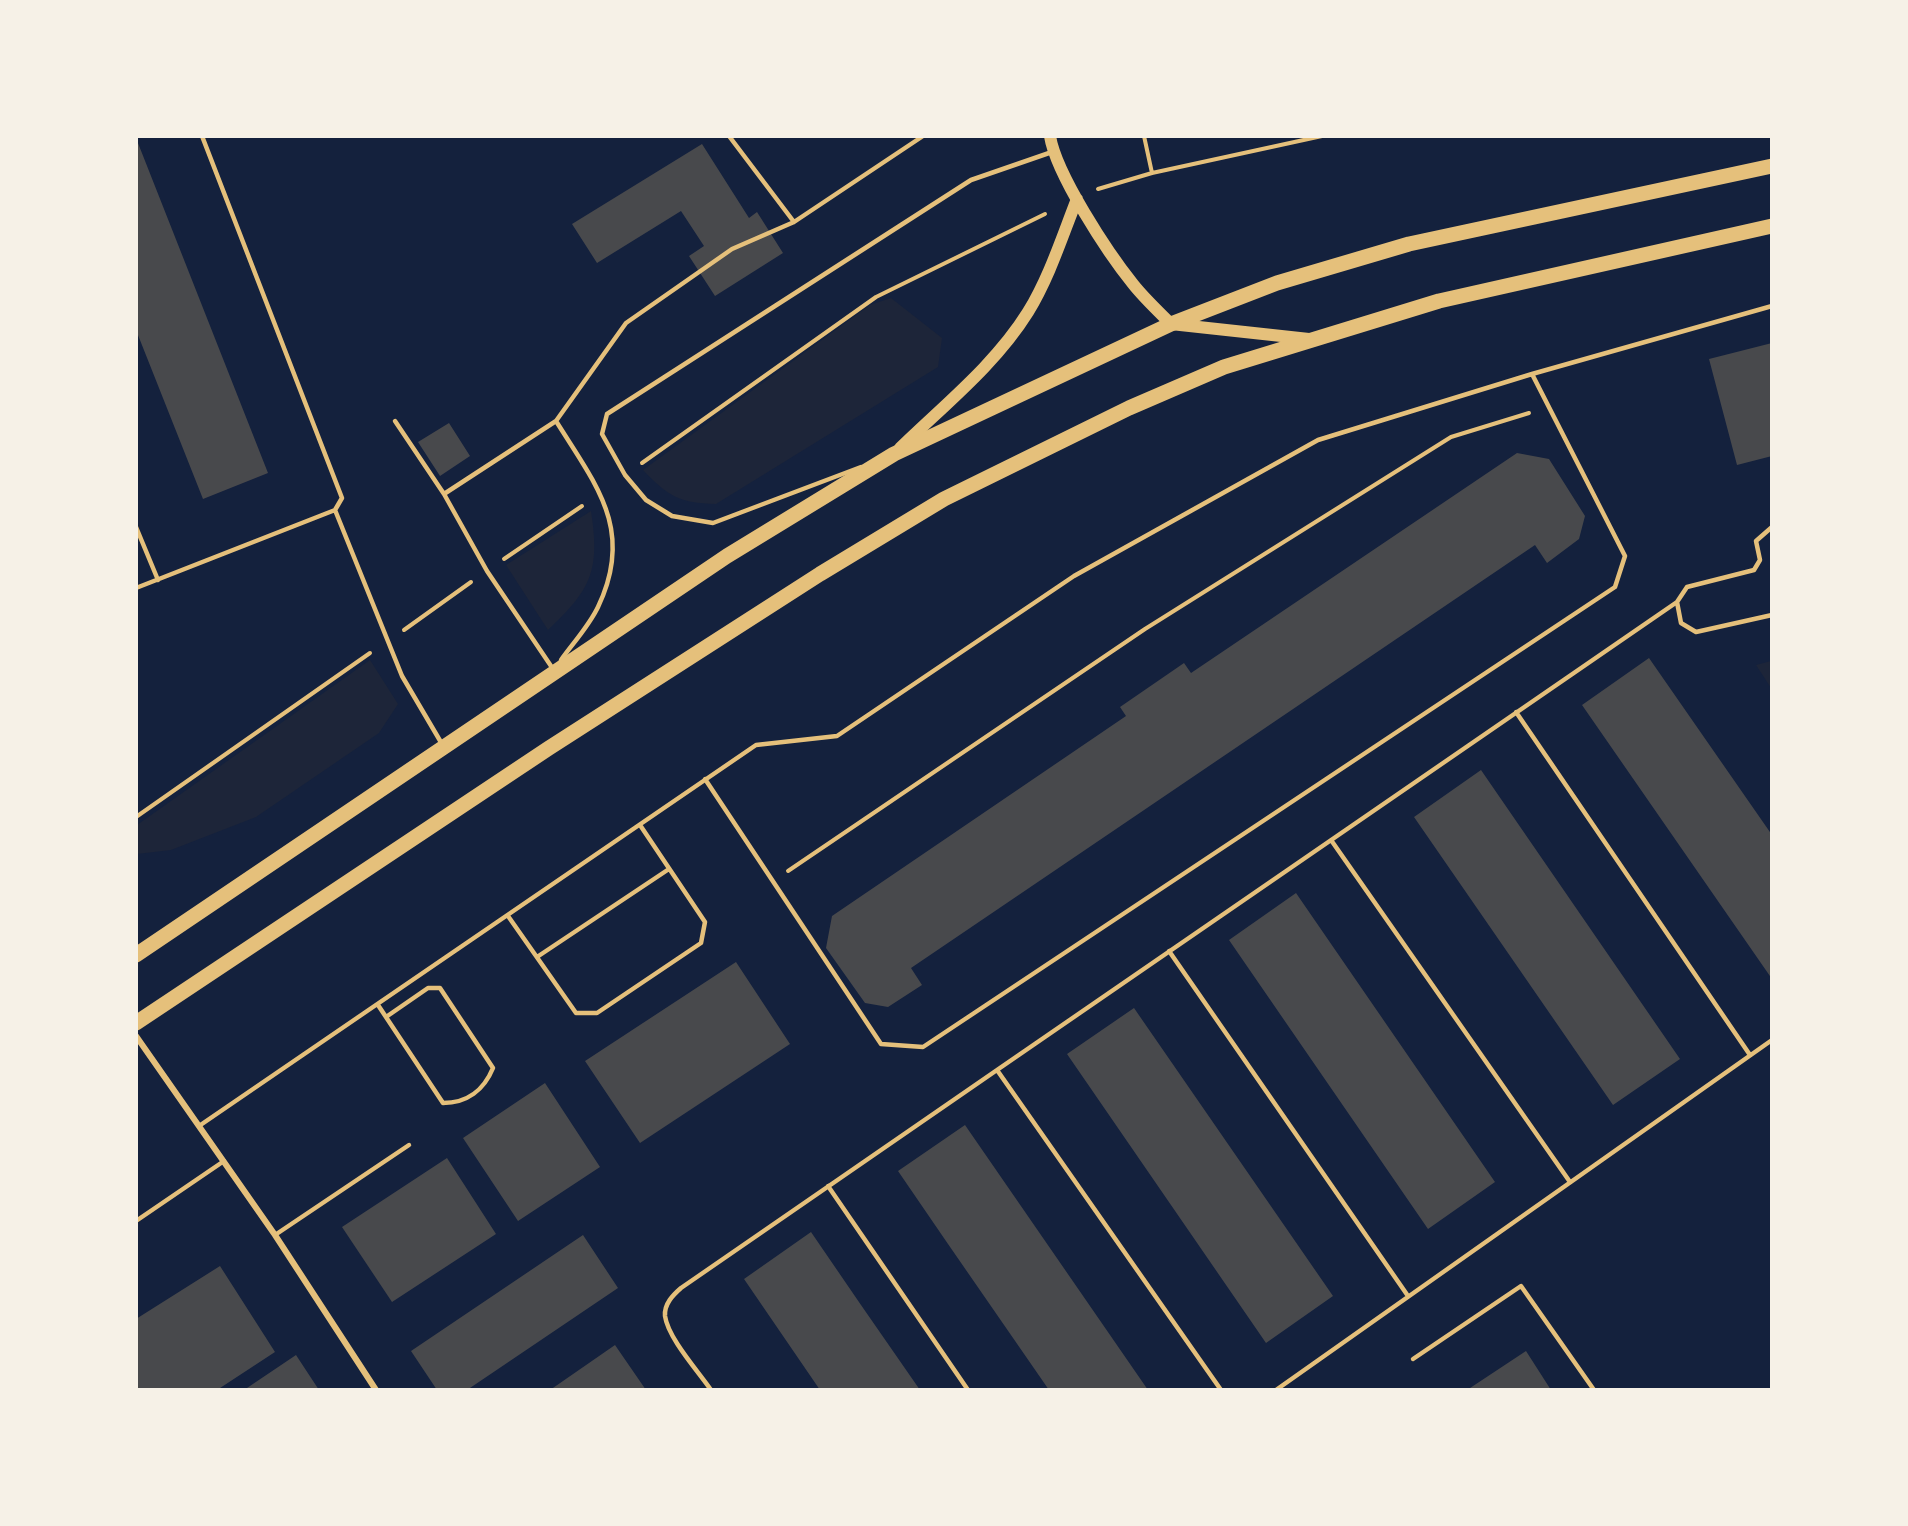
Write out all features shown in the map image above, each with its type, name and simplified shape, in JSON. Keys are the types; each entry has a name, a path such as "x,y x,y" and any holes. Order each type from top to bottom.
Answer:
{"main road":[{"path":"1050,136 1052,152 1077,199 1133,284 1171,324 1309,339"},
{"path":"136,955 554,670 727,556 894,454 1171,324 1277,283 1409,244 1772,166"},
{"path":"894,454 999,352 1028,312 1047,274 1077,199"},
{"path":"136,1023 549,748 820,574 944,499 1128,408 1224,367 1309,339 1439,301 1772,226"}],"street":[{"path":"136,1036 275,1235 376,1389"}],"lane":[{"path":"136,588 335,510 342,498 341,490 202,136"},
{"path":"729,136 794,222"},
{"path":"444,494 556,421 626,323 732,249 794,222 923,136"},
{"path":"894,454 713,523 672,516 646,500 625,475 602,434 607,414 971,180 1052,152"},
{"path":"199,1126 756,745 837,736 1074,576 1318,440 1532,374 1772,306"},
{"path":"705,779 881,1044 923,1047 1615,587 1625,556 1532,374"},
{"path":"395,422 444,494 487,571 554,670 598,608 613,567 613,528 601,493 556,421"},
{"path":"335,510 402,676 443,746"},
{"path":"711,1389 670,1330 665,1314 670,1299 828,1186 1677,602 1687,587 1754,570 1760,560 1756,542 1772,526"},
{"path":"136,527 158,580"},
{"path":"1677,602 1681,623 1696,632 1772,615"},
{"path":"1516,712 1750,1055"},
{"path":"508,916 576,1013 597,1013 701,943 705,922 640,825"},
{"path":"1330,840 1570,1182"},
{"path":"537,957 669,868"},
{"path":"1168,951 1408,1296"},
{"path":"378,1005 443,1103 459,1103 486,1084 493,1068 440,988 428,988 386,1017"},
{"path":"1275,1389 1772,1040"},
{"path":"997,1070 1221,1389"},
{"path":"275,1235 409,1145"},
{"path":"136,1221 224,1161"},
{"path":"828,1186 968,1389"},
{"path":"1413,1359 1521,1286 1594,1389"}],"path":[{"path":"1144,136 1152,173"},
{"path":"625,475 876,297 1077,199 1109,184 1322,136"},
{"path":"773,882 1145,629 1450,437 1549,407"},
{"path":"136,817 601,493"}],"shaded area":[{"path":"891,298 942,338 938,367 716,504 683,500 667,492 643,470 870,305"},
{"path":"591,511 594,549 589,577 575,602 548,630 506,565"},
{"path":"370,660 398,704 379,733 256,817 171,850 137,854 137,825"},
{"path":"1772,661 1771,688 1756,665"}],"building":[{"path":"136,138 268,473 203,499 136,330"},
{"path":"702,144 749,218 757,212 783,253 715,296 689,256 704,246 681,211 597,263 572,224"},
{"path":"1772,343 1772,456 1737,465 1709,359"},
{"path":"449,423 470,456 440,476 418,442"},
{"path":"1517,453 1549,459 1585,516 1579,539 1547,563 1535,545 911,968 922,985 888,1007 865,1003 826,948 832,916 1126,716 1120,707 1184,663 1191,673"},
{"path":"1649,658 1772,835 1772,979 1582,705"},
{"path":"1481,770 1680,1059 1613,1105 1414,817"},
{"path":"1296,893 1495,1182 1428,1229 1229,940"},
{"path":"736,962 790,1044 640,1143 585,1061"},
{"path":"1134,1008 1333,1296 1266,1343 1067,1054"},
{"path":"545,1083 600,1167 518,1221 463,1138"},
{"path":"965,1125 1148,1390 1049,1390 948,1244 898,1171"},
{"path":"447,1158 496,1234 392,1302 342,1227"},
{"path":"811,1232 920,1390 820,1390 744,1279"},
{"path":"583,1235 618,1288 467,1390 437,1390 411,1351"},
{"path":"220,1266 275,1352 217,1390 136,1390 136,1319"},
{"path":"615,1345 646,1390 550,1390"},
{"path":"1526,1351 1551,1390 1467,1390"},
{"path":"296,1355 319,1390 244,1390"}]}
